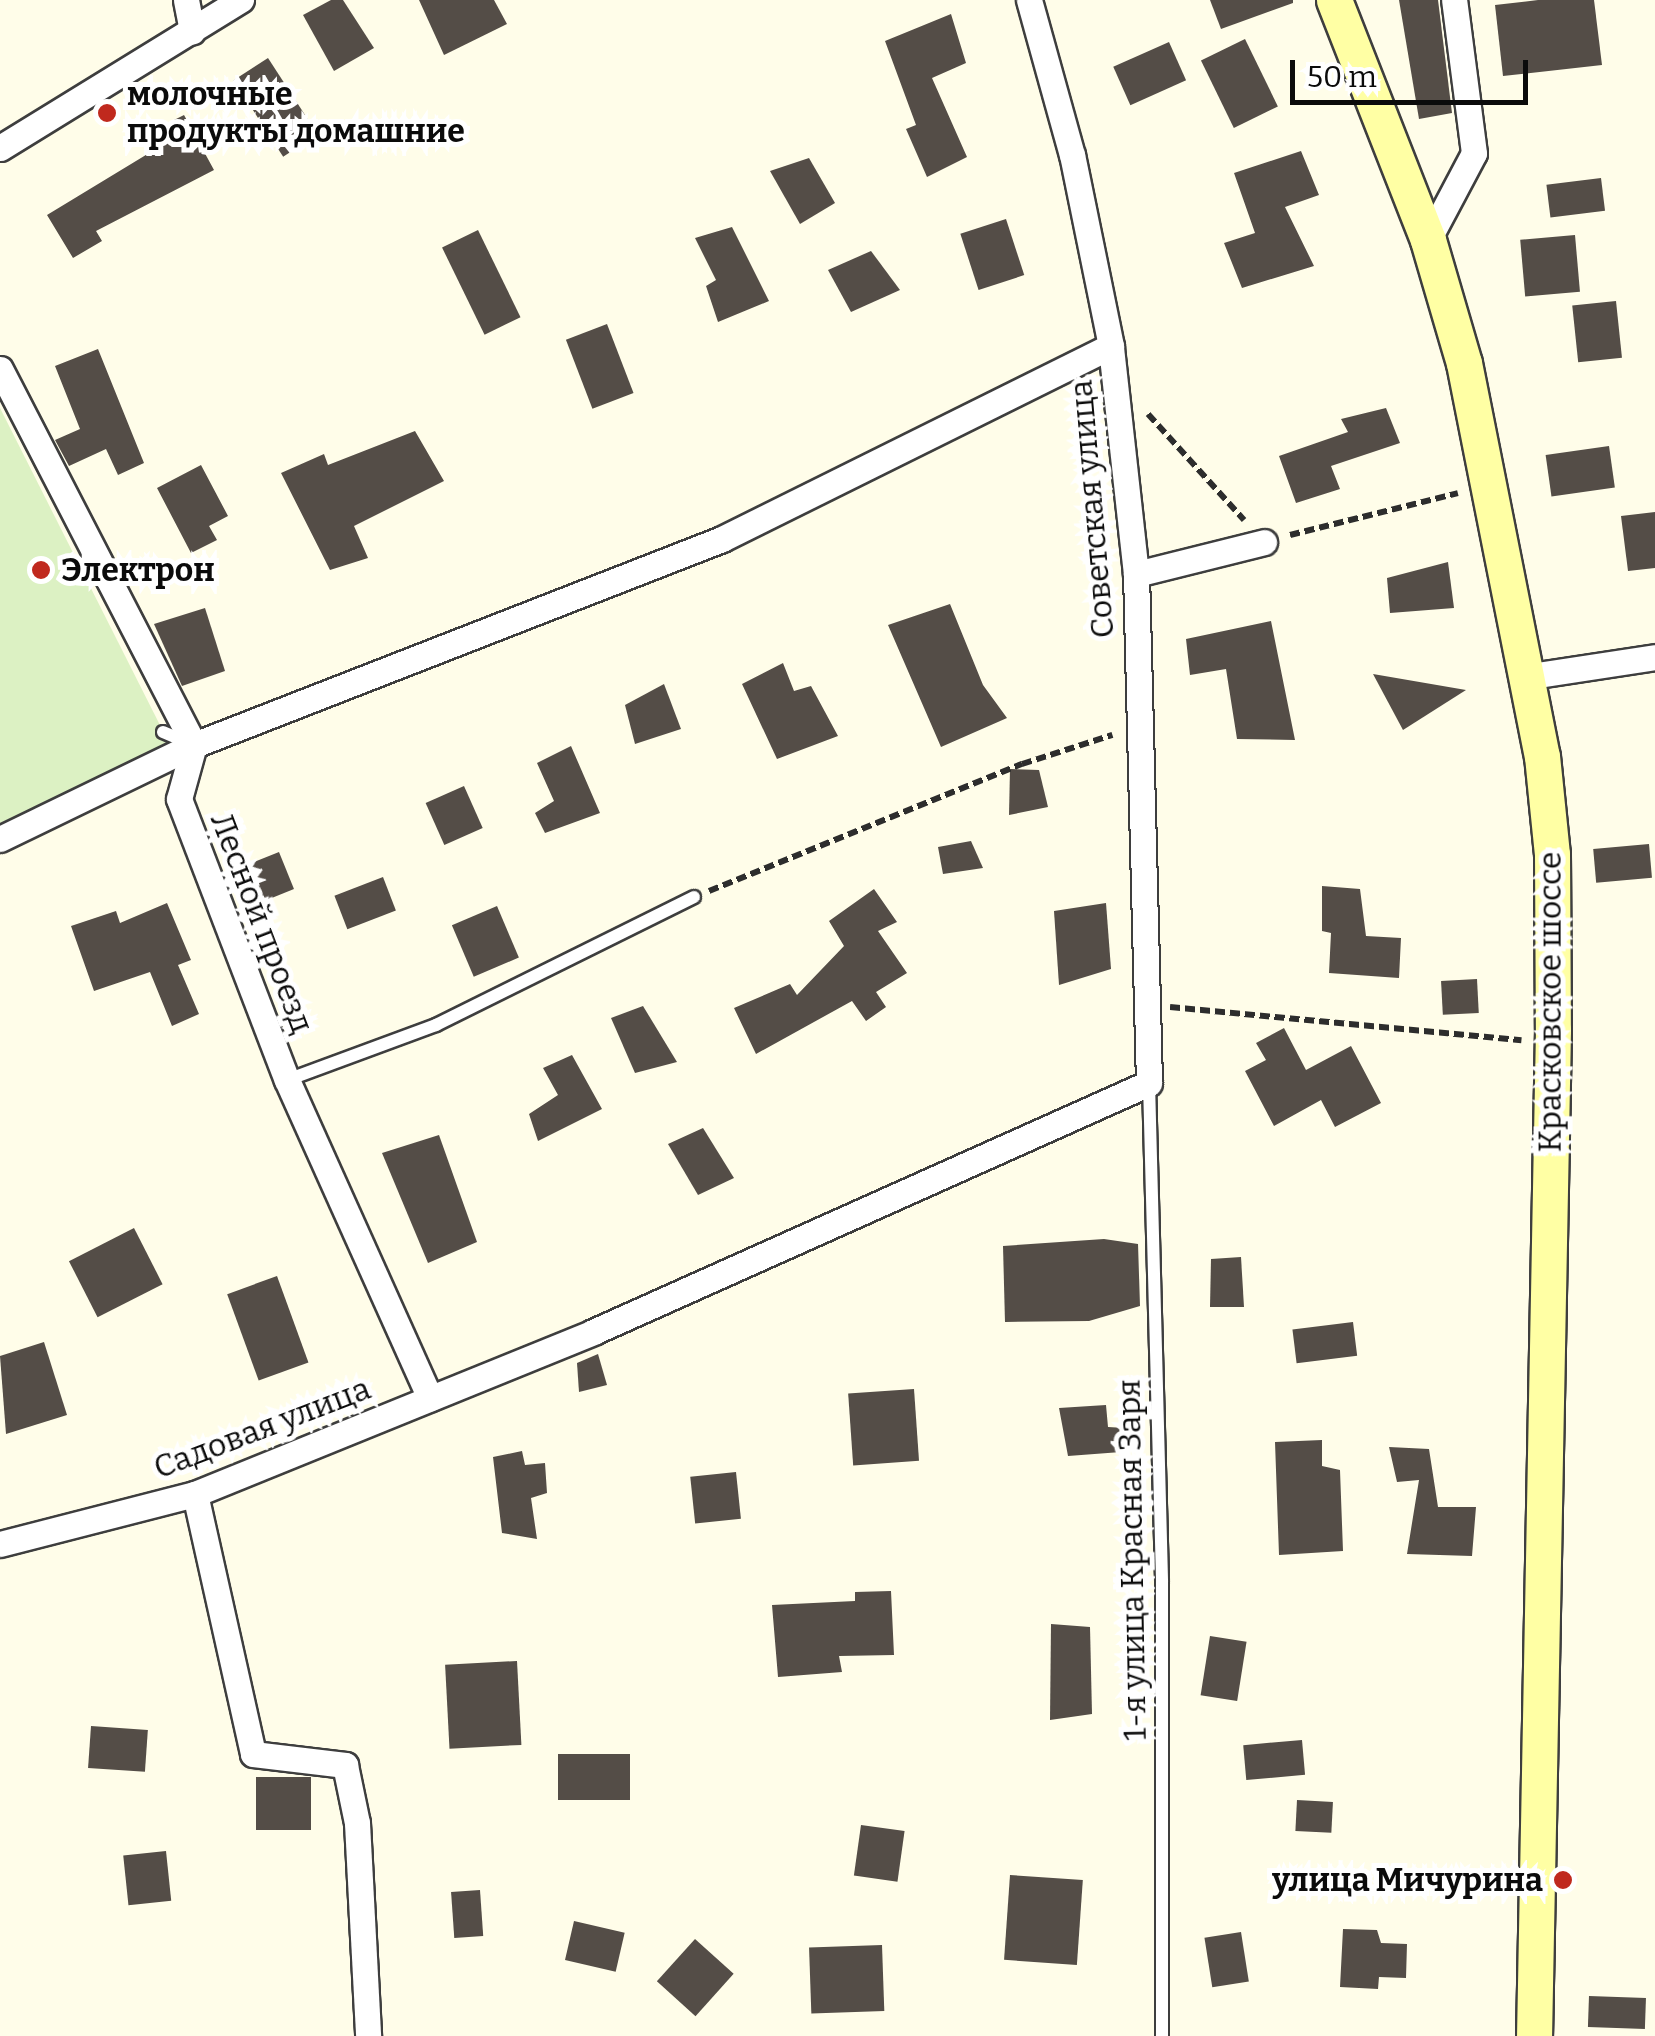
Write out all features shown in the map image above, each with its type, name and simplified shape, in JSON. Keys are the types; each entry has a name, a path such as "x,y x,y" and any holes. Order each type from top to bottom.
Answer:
{"main road":[{"name":"Красковское шоссе","path":"1334,0 1428,240 1492,481 1531,676 1552,854 1553,1030 1534,2036"}],"street":[{"path":"186,0 192,31"},
{"path":"0,148 242,0"},
{"name":"Советская улица","path":"1029,0 1072,155 1115,378 1136,574 1144,1005 1150,1083"},
{"path":"1428,240 1474,153 1454,0"},
{"path":"0,838 194,745 722,539 1111,346"},
{"path":"0,369 194,745"},
{"path":"1136,574 1264,542"},
{"path":"1531,676 1655,657"},
{"name":"Лесной проезд","path":"194,745 179,799 287,1080 430,1398"},
{"name":"Садовая улица","path":"0,1544 195,1494 430,1398 1150,1083"},
{"path":"195,1494 252,1754 345,1765 357,1823 368,2036"}],"lane":[{"path":"163,732 194,745"},
{"path":"287,1080 436,1026 694,898"},
{"name":"1-я улица Красная Заря","path":"1150,1083 1162,1582 1162,2036"}],"path":[{"path":"1115,378 1264,542 1467,490"},
{"path":"694,898 1022,764 1137,728"},
{"path":"1144,1005 1528,1041"}],"green space":[{"name":"Электрон","path":"0,408 170,745 0,823"}],"building":[{"path":"331,0 343,0 374,48 334,71 303,15"},
{"path":"419,0 494,0 507,24 444,55"},
{"path":"1210,0 1293,0 1293,3 1221,29"},
{"path":"1399,0 1438,0 1452,113 1419,119"},
{"path":"1594,0 1602,65 1503,76 1495,5"},
{"path":"951,14 966,63 932,78 967,157 927,177 906,129 916,125 885,41"},
{"path":"1245,39 1278,106 1234,128 1201,60"},
{"path":"1169,42 1186,80 1130,105 1113,67"},
{"path":"268,58 318,134 283,157 234,80"},
{"path":"184,115 214,170 96,231 102,241 73,258 47,215 164,144 156,129"},
{"path":"1301,151 1319,195 1285,207 1314,266 1242,288 1224,243 1255,233 1234,173"},
{"path":"809,158 835,203 800,224 770,171"},
{"path":"1601,178 1605,211 1550,217 1546,185"},
{"path":"1006,219 1024,275 979,290 960,234"},
{"path":"732,227 769,301 718,322 706,286 716,280 695,238"},
{"path":"478,230 521,317 485,335 442,248"},
{"path":"1575,235 1580,292 1525,297 1520,240"},
{"path":"871,251 900,290 851,312 828,270"},
{"path":"1616,301 1622,358 1578,362 1572,306"},
{"path":"607,324 634,393 592,409 566,340"},
{"path":"98,349 144,463 118,475 106,449 69,466 55,440 80,429 55,366"},
{"path":"1386,408 1400,443 1331,466 1340,489 1296,503 1279,456 1348,432 1341,419"},
{"path":"415,431 444,481 354,526 368,558 330,570 281,473 324,454 328,465"},
{"path":"1609,446 1615,488 1551,496 1546,455"},
{"path":"201,465 228,516 209,526 217,540 191,553 157,488"},
{"path":"1655,512 1655,568 1628,571 1621,516"},
{"path":"1448,562 1454,608 1390,613 1387,578"},
{"path":"950,604 983,685 1007,718 941,747 888,625"},
{"path":"205,608 225,671 182,686 154,624"},
{"path":"1271,621 1295,740 1237,739 1226,669 1190,675 1186,639"},
{"path":"783,663 794,691 811,686 838,736 777,759 742,684"},
{"path":"1373,674 1466,690 1403,730"},
{"path":"664,684 681,729 635,744 625,705"},
{"path":"571,746 600,813 545,833 535,813 554,801 537,763"},
{"path":"1010,769 1039,770 1048,807 1009,815"},
{"path":"464,786 483,828 444,845 426,803"},
{"path":"971,841 983,868 943,874 938,847"},
{"path":"1649,844 1652,878 1596,883 1593,849"},
{"path":"279,852 294,889 257,904 242,867"},
{"path":"383,877 396,911 347,929 334,896"},
{"path":"1322,886 1360,889 1366,936 1401,938 1399,978 1329,973 1331,933 1322,931"},
{"path":"874,889 897,922 878,931 907,973 876,992 886,1007 866,1021 852,1001 756,1054 734,1008 790,984 797,995 844,946 829,921"},
{"path":"167,903 191,960 178,965 199,1014 172,1026 150,972 94,991 71,926 116,911 120,923"},
{"path":"1106,903 1111,969 1059,985 1054,911"},
{"path":"497,906 519,958 474,977 452,925"},
{"path":"1477,979 1479,1013 1443,1015 1441,981"},
{"path":"643,1006 677,1062 635,1073 611,1018"},
{"path":"1284,1028 1306,1070 1351,1046 1381,1103 1335,1127 1321,1100 1274,1126 1245,1071 1266,1060 1256,1043"},
{"path":"572,1055 602,1109 538,1141 529,1114 558,1095 543,1068"},
{"path":"703,1128 734,1178 698,1195 668,1144"},
{"path":"439,1135 477,1242 428,1263 382,1153"},
{"path":"134,1228 163,1284 98,1317 69,1261"},
{"path":"1104,1239 1138,1244 1140,1306 1089,1321 1005,1322 1003,1246"},
{"path":"1241,1257 1244,1307 1210,1307 1211,1259"},
{"path":"277,1276 308,1362 259,1381 227,1294"},
{"path":"1353,1322 1357,1356 1297,1363 1292,1329"},
{"path":"44,1342 67,1415 6,1434 0,1356"},
{"path":"598,1354 607,1385 579,1392 577,1363"},
{"path":"914,1389 919,1461 853,1465 848,1394"},
{"path":"1106,1405 1108,1427 1125,1428 1121,1452 1068,1456 1059,1408"},
{"path":"1322,1440 1322,1466 1340,1470 1343,1551 1279,1555 1275,1442"},
{"path":"1389,1447 1429,1449 1438,1507 1476,1507 1472,1556 1407,1554 1419,1480 1397,1482"},
{"path":"522,1451 525,1465 545,1463 547,1493 531,1498 537,1539 502,1533 493,1457"},
{"path":"736,1472 741,1519 695,1524 690,1477"},
{"path":"891,1591 894,1655 839,1656 842,1672 778,1677 772,1605 855,1601 855,1592"},
{"path":"1051,1624 1090,1627 1092,1714 1050,1720"},
{"path":"1210,1636 1247,1642 1237,1701 1201,1695"},
{"path":"517,1661 521,1745 449,1749 445,1665"},
{"path":"91,1726 148,1730 145,1772 88,1768"},
{"path":"1302,1740 1305,1775 1246,1780 1243,1745"},
{"path":"558,1754 630,1754 630,1800 558,1800"},
{"path":"256,1777 311,1777 311,1830 256,1830"},
{"path":"1297,1800 1333,1802 1331,1833 1295,1831"},
{"path":"861,1825 905,1831 897,1882 854,1876"},
{"path":"166,1851 171,1901 128,1905 123,1855"},
{"path":"1010,1875 1083,1880 1077,1965 1004,1960"},
{"path":"480,1890 483,1936 454,1938 451,1892"},
{"path":"574,1921 625,1933 616,1972 565,1960"},
{"path":"1343,1929 1377,1930 1381,1943 1407,1944 1406,1978 1379,1977 1378,1989 1340,1987"},
{"path":"1241,1932 1249,1981 1212,1987 1204,1938"},
{"path":"695,1939 734,1974 696,2016 657,1981"},
{"path":"882,1945 884,2011 811,2014 809,1948"},
{"path":"1589,1996 1646,1998 1645,2029 1588,2027"}],"place":[{"name":"молочные продукты домашние","path":"107,113"},
{"name":"Электрон","path":"41,570"},
{"name":"улица Мичурина","path":"1563,1880"}]}
